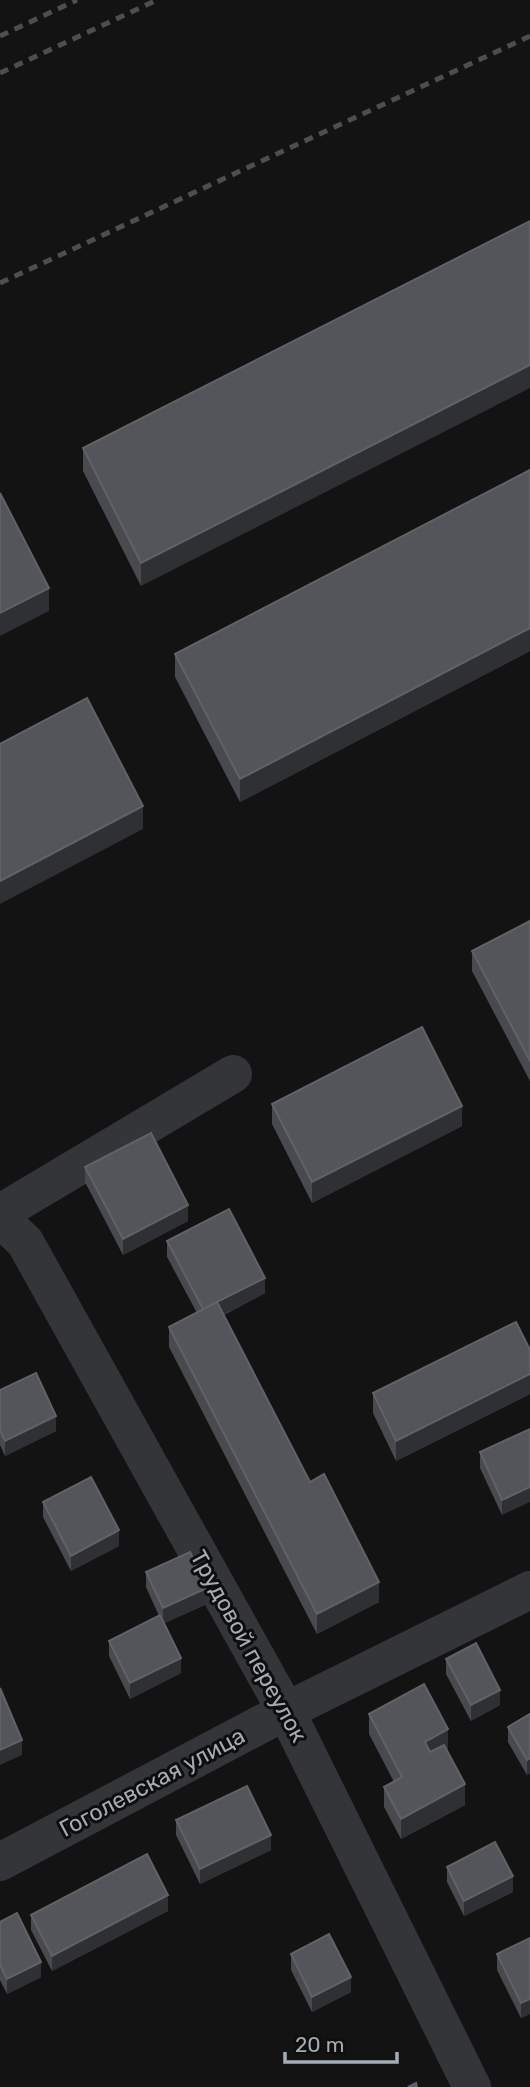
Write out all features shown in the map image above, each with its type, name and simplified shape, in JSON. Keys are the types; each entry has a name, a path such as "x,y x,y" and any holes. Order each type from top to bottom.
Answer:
{"street":[{"path":"0,1213 233,1074"},
{"name":"Трудовой переулок","path":"0,1223 9,1227 25,1242 286,1711 472,2087"},
{"name":"Гоголевская улица","path":"0,1862 286,1711 530,1590"}],"building":[{"path":"530,221 530,365 141,563 83,448"},
{"path":"530,470 530,628 240,779 175,654"},
{"path":"0,493 49,588 0,613"},
{"path":"87,698 143,806 0,881 0,744"},
{"path":"530,921 530,1061 472,951"},
{"path":"422,1027 462,1106 312,1182 272,1104"},
{"path":"151,1133 188,1205 123,1239 85,1167"},
{"path":"229,1209 265,1278 203,1309 167,1241"},
{"path":"217,1302 310,1482 324,1474 379,1582 317,1614 169,1327"},
{"path":"516,1322 530,1350 530,1374 396,1441 373,1393"},
{"path":"36,1373 56,1416 5,1441 0,1430 0,1390"},
{"path":"530,1429 530,1487 502,1500 480,1452"},
{"path":"91,1477 119,1530 71,1556 43,1502"},
{"path":"190,1552 207,1588 163,1608 146,1572"},
{"path":"160,1615 181,1658 130,1683 109,1641"},
{"path":"476,1643 500,1690 471,1705 446,1659"},
{"path":"424,1684 448,1729 425,1742 430,1752 444,1745 465,1784 401,1819 384,1787 402,1777 369,1714"},
{"path":"0,1688 22,1740 0,1750"},
{"path":"530,1714 530,1758 527,1760 508,1727"},
{"path":"247,1786 271,1835 200,1869 176,1820"},
{"path":"495,1842 513,1876 464,1901 447,1867"},
{"path":"147,1854 168,1895 52,1956 31,1915"},
{"path":"17,1913 41,1962 7,1979 0,1965 0,1922"},
{"path":"329,1934 351,1977 312,1997 291,1954"},
{"path":"530,1938 530,1999 521,2003 497,1954"}],"railway":[{"path":"0,36 77,0"},
{"path":"0,73 157,0"},
{"path":"0,283 530,36"}]}
